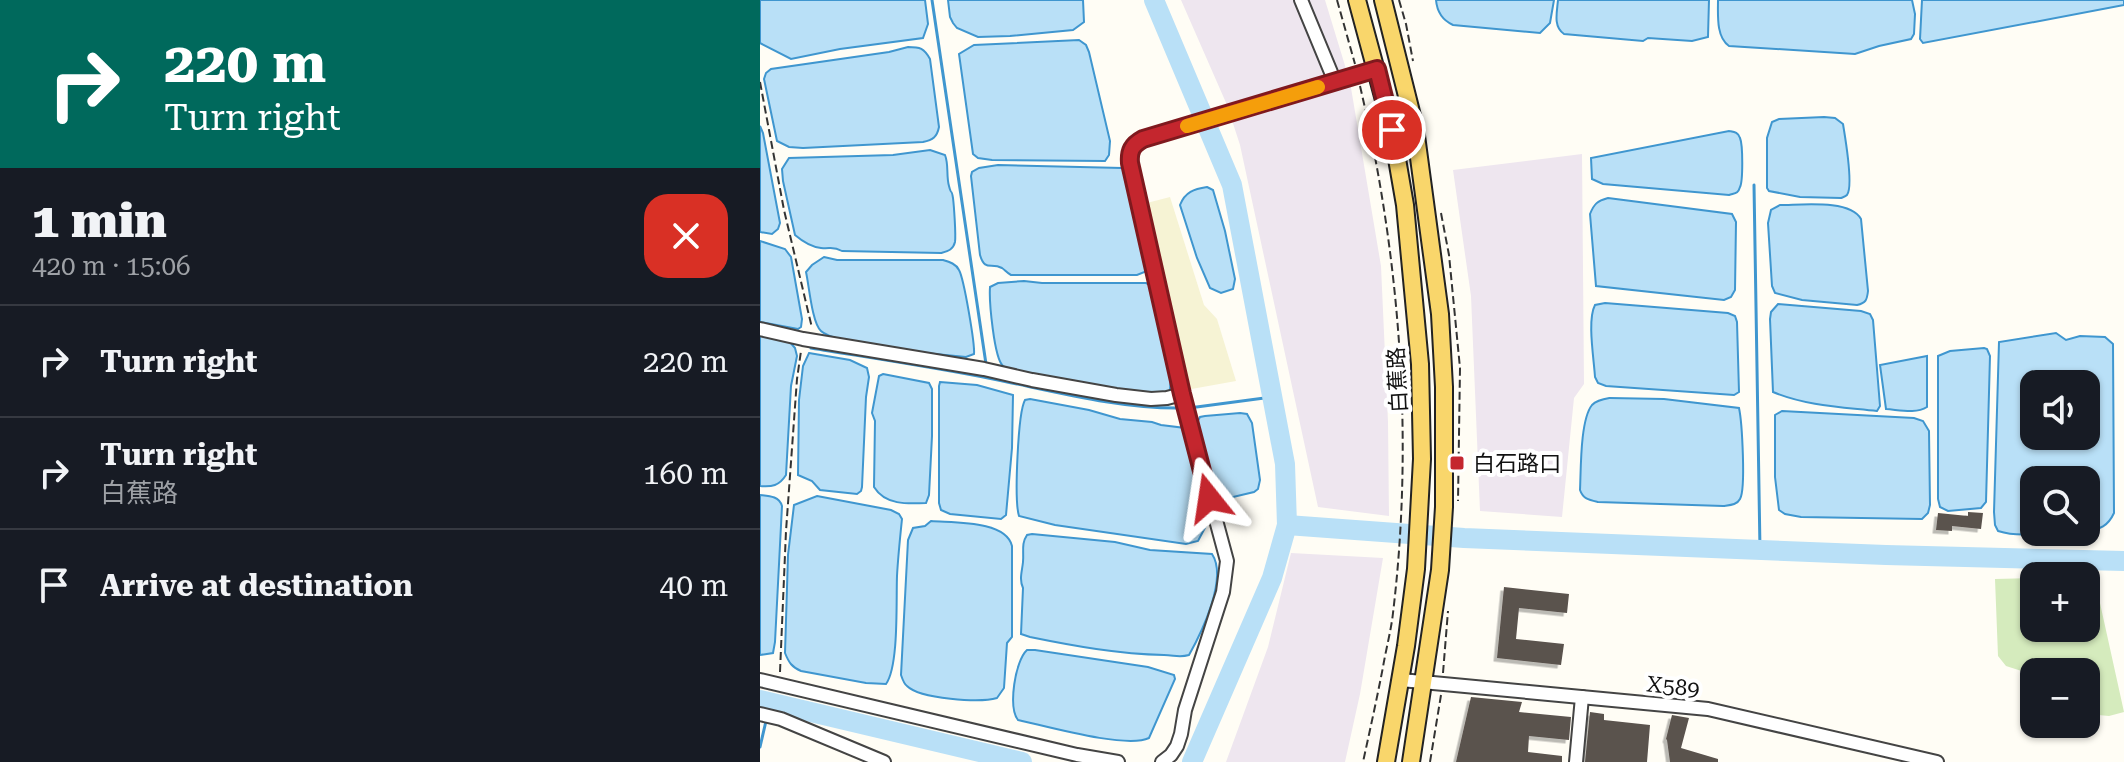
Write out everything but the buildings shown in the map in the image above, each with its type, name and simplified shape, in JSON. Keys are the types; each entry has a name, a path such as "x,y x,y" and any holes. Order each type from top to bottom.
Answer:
{"main road":[{"name":"白蕉路","path":"1357,0 1392,130 1408,230 1420,364 1422,459 1416,569 1386,762"},
{"name":"白蕉路","path":"1383,0 1415,128 1440,314 1444,387 1444,507 1440,570 1411,762"}],"street":[{"path":"1301,0 1335,82"},
{"path":"1162,762 1171,755 1181,734 1185,710 1223,592 1227,561 1187,416 1130,156 1136,143 1377,69"},
{"path":"760,329 1116,395 1151,399 1183,398"},
{"path":"760,680 1118,762"},
{"name":"X589","path":"1401,680 1708,709 1937,762"},
{"path":"1576,762 1582,697"},
{"path":"760,714 781,719 884,762"}],"path":[{"path":"1337,0 1356,69"},
{"path":"760,82 809,340 797,379 779,685"},
{"path":"1359,83 1375,152 1392,263 1401,376 1401,504 1393,614 1363,762"},
{"path":"1430,762 1439,710 1448,612"}],"shaded area":[{"path":"1181,0 1325,0 1350,82 1381,266 1389,516 1318,507 1240,145 1227,105"},
{"path":"1582,154 1584,384 1574,398 1562,517 1480,511 1471,296 1453,170"},
{"path":"1170,197 1204,305 1217,319 1236,381 1186,390 1143,204"},
{"path":"1291,553 1383,558 1345,762 1226,762 1268,647"}],"green space":[{"path":"2020,578 2020,642 2100,642 2100,603 2124,712 2100,715 2100,658 2020,658 2020,670 2006,666 1998,656 1995,579"}],"water":[{"path":"760,0 925,0 928,24 923,38 791,59 760,43"},
{"path":"948,0 1083,0 1084,22 1073,30 978,37 957,28 950,17"},
{"path":"1436,0 1554,0 1550,23 1540,33 1453,25 1441,15"},
{"path":"1558,0 1709,0 1708,37 1692,41 1648,38 1643,41 1564,34 1557,23"},
{"path":"1718,0 1912,0 1914,34 1911,39 1855,54 1729,46 1720,31"},
{"path":"1922,0 2124,0 2124,5 1923,43 1920,39"},
{"path":"1079,40 1089,52 1110,141 1109,155 1105,161 992,160 973,154 959,54 974,45"},
{"path":"908,47 921,49 930,59 939,127 932,139 803,148 789,147 777,141 764,79 771,69"},
{"path":"1835,118 1843,124 1849,172 1847,195 1841,198 1800,197 1769,191 1767,138 1772,122"},
{"path":"760,126 780,223 772,234 760,232"},
{"path":"1729,131 1738,135 1742,148 1741,183 1735,193 1729,195 1603,184 1592,179 1591,158"},
{"path":"930,150 945,155 946,159 955,227 955,242 950,250 941,253 842,251 814,246 795,235 782,169 789,158 893,155"},
{"path":"998,165 1122,168 1127,172 1150,266 1147,271 1137,275 1011,275 998,266 986,265 980,255 971,176 979,168"},
{"path":"1207,187 1213,190 1235,279 1233,289 1221,293 1210,288 1180,205 1190,192"},
{"path":"1608,198 1732,214 1736,222 1735,290 1731,297 1724,300 1596,286 1590,214 1596,203"},
{"path":"1780,205 1836,206 1847,208 1861,219 1868,291 1864,302 1857,305 1802,300 1775,293 1768,223 1771,210"},
{"path":"760,241 785,249 791,257 802,319 798,329 760,322"},
{"path":"824,257 837,260 943,260 954,265 964,286 974,354 966,357 889,348 846,341 821,331 813,312 806,272"},
{"path":"998,283 1146,283 1154,287 1171,372 1170,390 1163,394 1150,394 1049,379 1003,366 995,341 990,287"},
{"path":"1605,303 1735,316 1739,392 1734,395 1598,383 1591,320 1595,305"},
{"path":"1778,304 1870,314 1880,406 1877,411 1812,403 1773,392 1770,319 1771,312"},
{"path":"2056,333 2066,340 2080,336 2105,337 2113,344 2114,513 2109,521 2100,527 2100,466 2020,466 2020,534 1998,531 1994,512 1999,342"},
{"path":"760,335 789,341 797,356 791,386 786,475 778,484 768,486 760,486"},
{"path":"1984,348 1990,356 1986,502 1981,508 1948,511 1940,507 1938,499 1938,356 1950,351"},
{"path":"809,353 850,360 867,368 862,487 857,494 820,490 812,481 798,475 799,400 803,366"},
{"path":"1927,356 1927,407 1913,411 1886,409 1880,365"},
{"path":"883,374 929,383 932,389 929,495 926,503 890,500 874,487 875,421 872,413 879,376"},
{"path":"940,382 977,385 1013,395 1006,515 1001,519 950,514 941,510"},
{"path":"1610,398 1664,399 1739,408 1743,470 1739,501 1723,506 1598,502 1585,497 1580,490 1585,422 1592,405"},
{"path":"1025,400 1120,419 1185,428 1202,486 1207,524 1198,541 1186,544 1055,525 1019,516 1019,438"},
{"path":"1782,411 1923,421 1929,431 1928,513 1922,519 1801,517 1779,510 1775,477 1775,415"},
{"path":"1247,414 1252,423 1260,480 1254,492 1229,498 1213,490 1195,426 1200,417"},
{"path":"760,495 776,498 782,506 775,642 773,653 760,655"},
{"path":"817,496 891,510 902,519 895,649 886,684 801,671 791,664 785,653 788,555 794,505"},
{"path":"931,521 990,527 1000,531 1012,546 1012,637 1007,643 1004,688 997,698 964,700 937,697 914,690 902,678 908,540 913,528 925,526"},
{"path":"1027,535 1115,542 1150,550 1212,554 1216,564 1215,590 1206,619 1189,655 1113,651 1021,634 1023,545"},
{"path":"1027,650 1148,667 1174,675 1175,679 1149,738 1123,741 1085,735 1018,720 1014,684 1019,664"}],"waterway":[{"path":"932,0 986,364"},
{"path":"1154,0 1232,185 1285,464 1287,525 1272,578 1192,762"},
{"path":"1754,185 1760,550"},
{"path":"811,348 948,370 1111,402 1181,408"},
{"path":"1189,408 1272,397"},
{"path":"1287,525 1464,538 2124,561"},
{"path":"760,700 1022,762"},
{"path":"768,710 770,702"},
{"path":"760,747 766,721"}],"slow traffic":[{"path":"1187,126 1318,87"}],"place":[{"name":"白石路口","path":"1457,463"}],"route":[{"path":"1209,498 1182,394 1130,163 1132,149 1143,139 1377,69 1392,130"}]}
